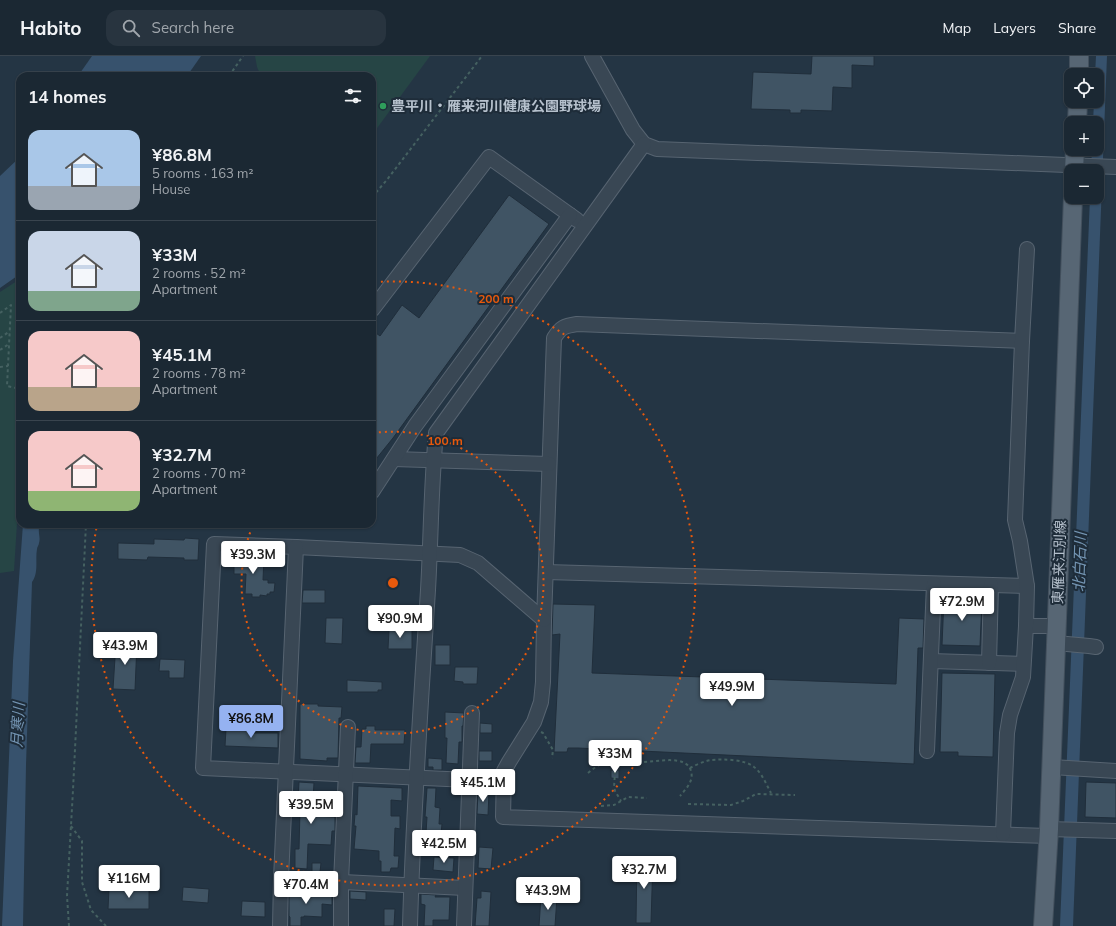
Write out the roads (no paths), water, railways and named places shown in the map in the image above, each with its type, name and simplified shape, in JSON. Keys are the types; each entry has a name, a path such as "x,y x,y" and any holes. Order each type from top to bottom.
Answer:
{"main road":[{"path":"1079,56 1079,68"},
{"name":"東雁来江別線","path":"1043,926 1052,831 1055,767 1073,204"}],"street":[{"path":"592,56 633,130 644,144 657,149 1077,162 1113,166"},
{"path":"410,926 416,777 430,554 433,461 436,433 644,144"},
{"path":"376,305 489,158 585,226"},
{"path":"376,486 415,426 570,215"},
{"path":"1003,834 1007,733 1010,715 1023,677 1026,626 1027,586 1015,520 1027,249"},
{"path":"1022,341 577,324 565,326 560,329 554,338 543,682 541,702 531,726 504,771 503,817 1003,834 1084,830 1116,831"},
{"path":"394,459 549,464"},
{"path":"469,780 204,768 214,544 460,555 478,563 544,620"},
{"path":"280,926 296,547"},
{"path":"546,572 1027,586"},
{"path":"927,751 934,584"},
{"path":"989,663 991,585"},
{"path":"1026,626 1060,638 1092,646"},
{"path":"931,661 1024,664"},
{"path":"464,926 472,713"},
{"path":"341,926 341,882 348,727"},
{"path":"1055,767 1116,771"},
{"path":"281,879 465,888"}],"water":[{"path":"92,56 201,56 190,72 81,72"},
{"path":"1096,56 1107,56 1104,133 1104,116 1093,116 1094,108 1104,108 1104,68 1095,68"},
{"path":"1092,156 1103,156 1103,164 1091,164"},
{"path":"16,161 16,277 0,288 0,176"},
{"name":"北白石川","path":"1090,204 1101,204 1073,926 1060,926"},
{"name":"月寒川","path":"23,528 39,528 39,544 36,553 36,570 32,582 26,765 23,926 2,926 13,661"}],"place":[{"name":"豊平川・雁来河川健康公園野球場","path":"383,106"}]}
